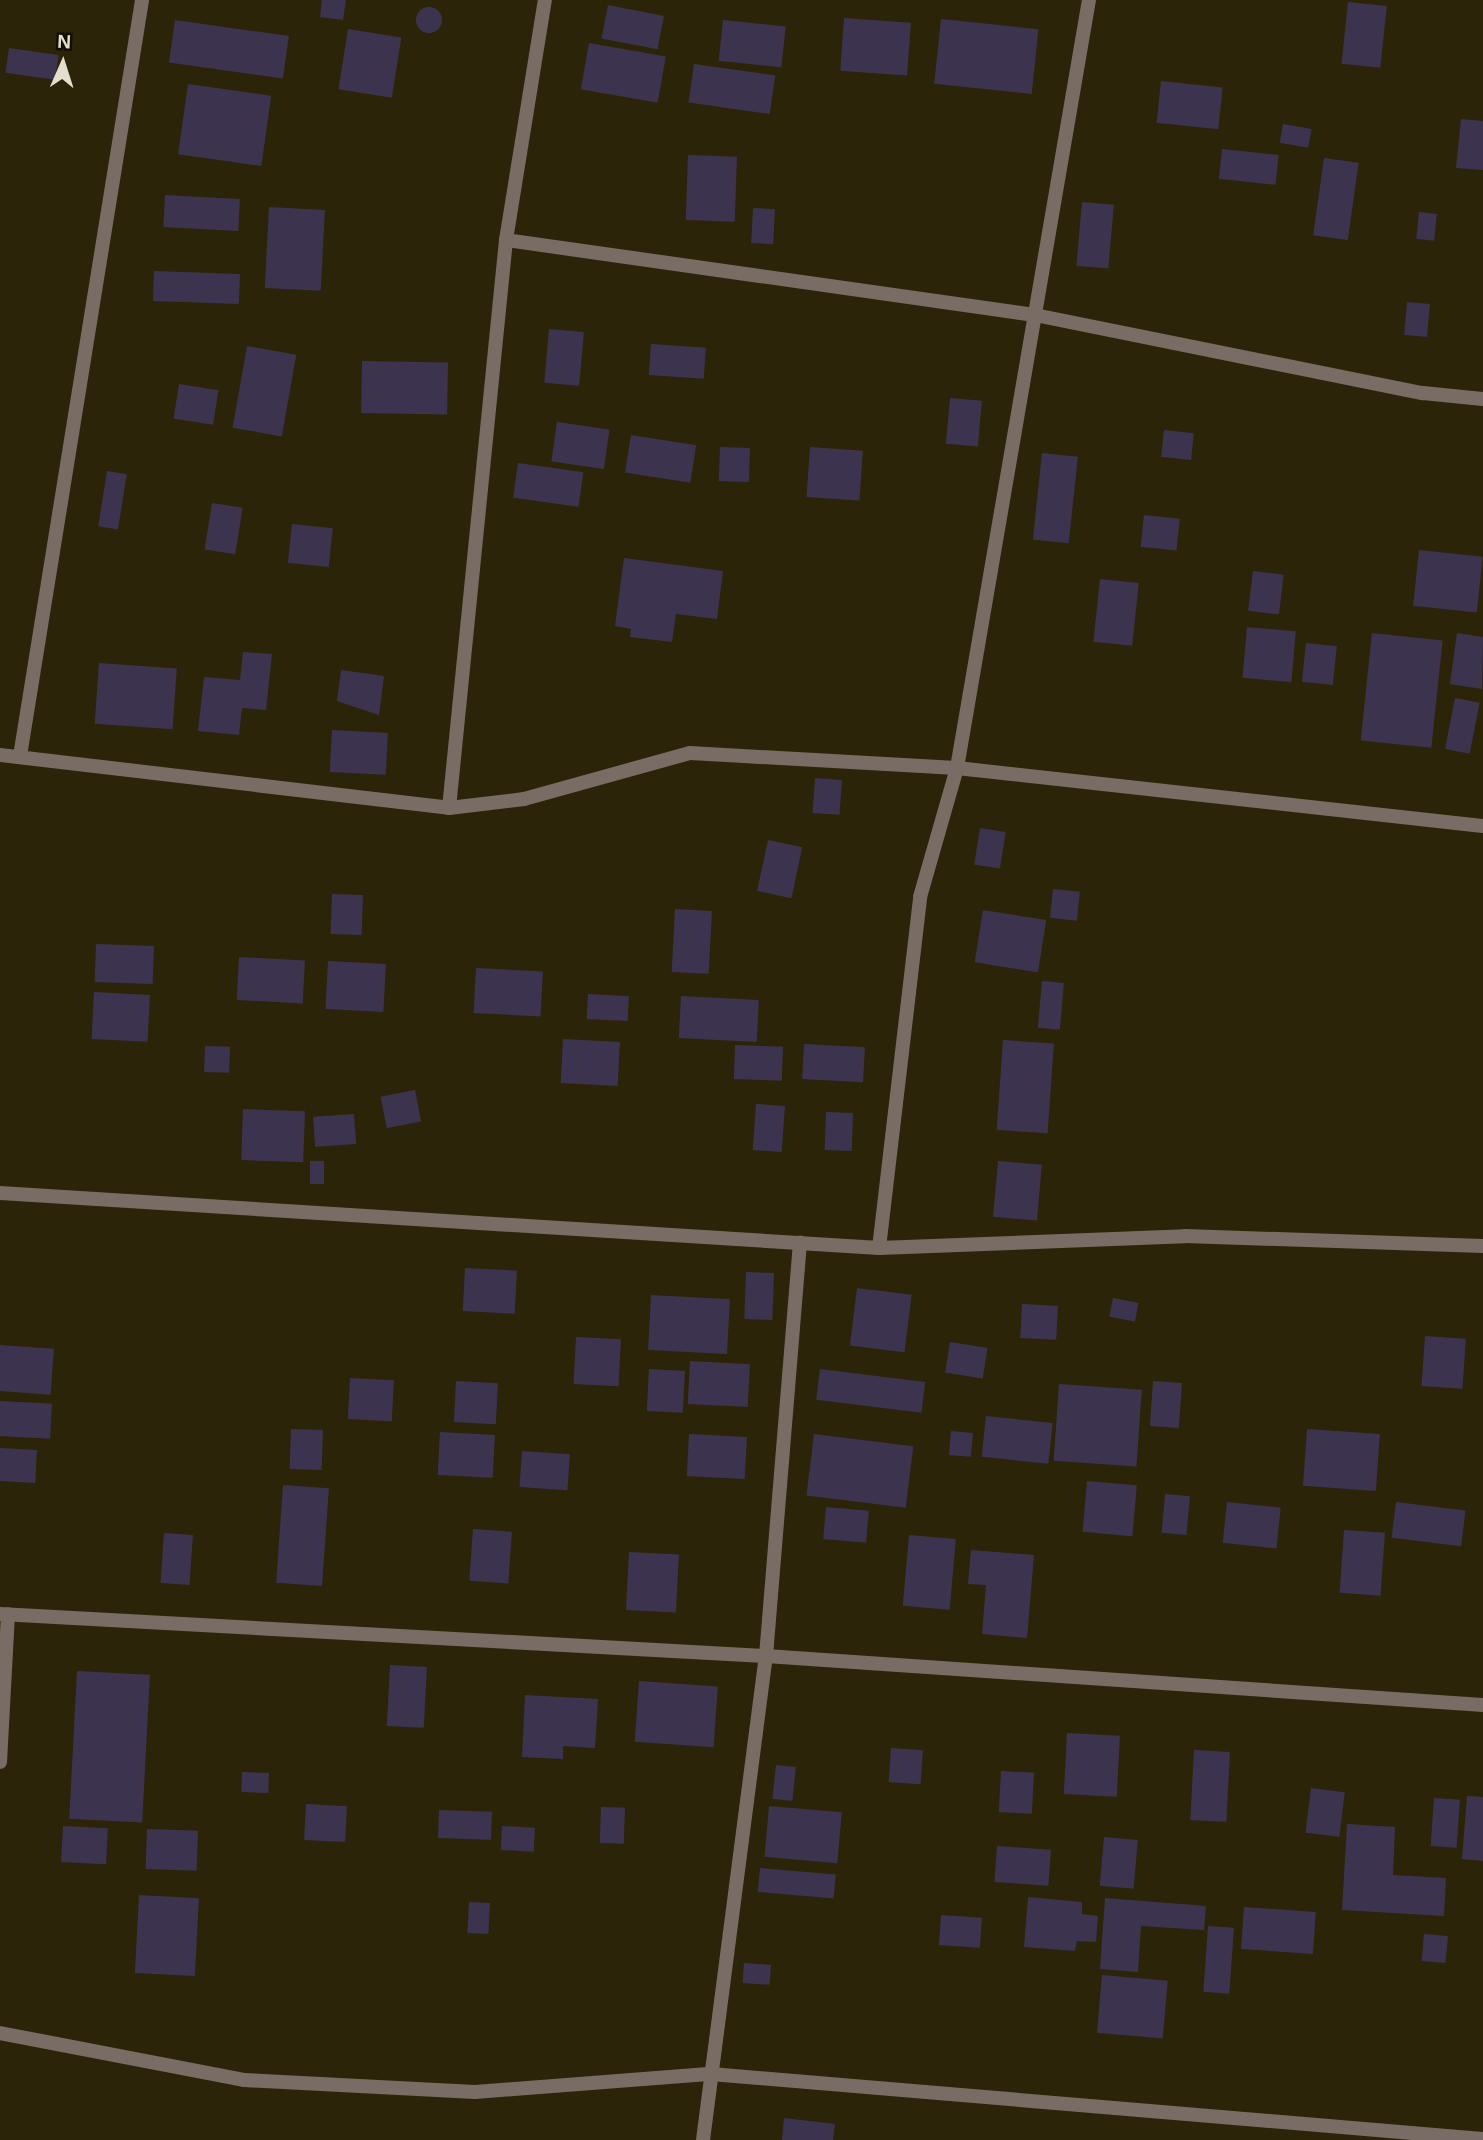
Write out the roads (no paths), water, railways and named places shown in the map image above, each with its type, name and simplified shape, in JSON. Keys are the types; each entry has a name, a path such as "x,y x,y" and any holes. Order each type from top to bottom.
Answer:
{"street":[{"path":"20,756 142,0"},
{"path":"449,808 506,240 545,0"},
{"path":"879,1248 920,897 957,768 1089,0"},
{"path":"506,240 1035,315 1423,393 1483,399"},
{"path":"0,755 449,808 524,799 690,753 957,768 1483,826"},
{"path":"0,1193 879,1248 1185,1236 1483,1246"},
{"path":"703,2140 766,1656 800,1242"},
{"path":"0,1762 4,1614 766,1656 1483,1705"},
{"path":"0,2033 244,2080 475,2092 711,2074 1483,2139"}]}
